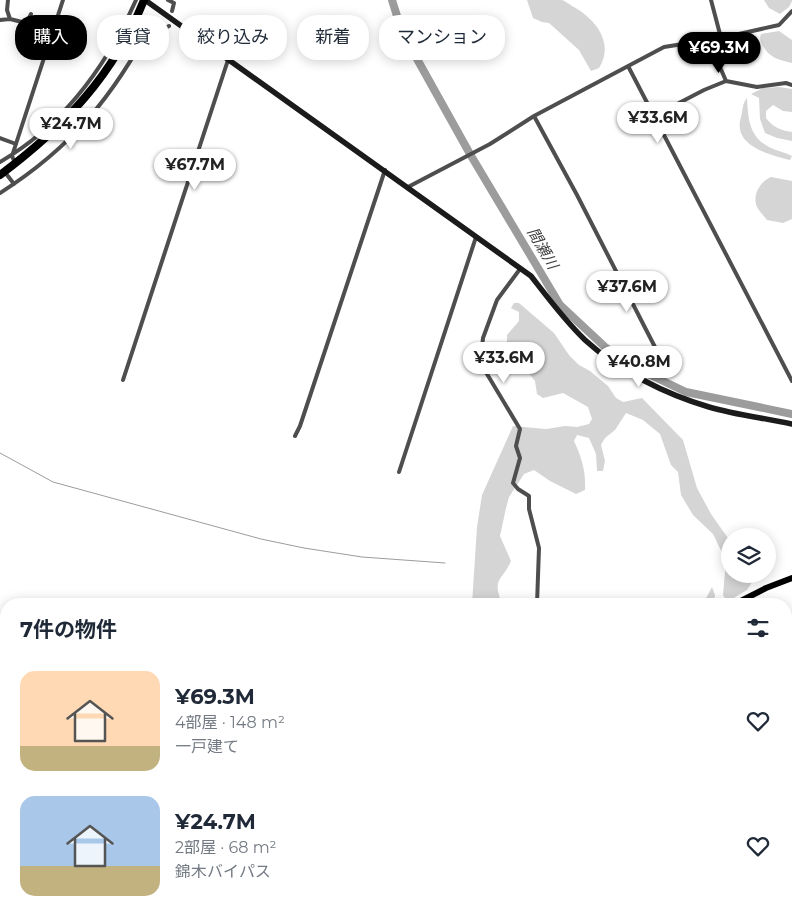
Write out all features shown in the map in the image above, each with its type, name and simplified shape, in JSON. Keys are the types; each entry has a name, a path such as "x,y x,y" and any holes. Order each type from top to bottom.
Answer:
{"highway":[{"path":"2,173 13,160 62,124 100,80 127,37 144,0"}],"main road":[{"path":"747,598 792,578"}],"street":[{"path":"8,0 7,10 10,19"},
{"path":"13,160 16,144 63,0"},
{"path":"0,162 13,160 45,130 82,90 117,39 136,0"},
{"path":"144,0 179,25"},
{"path":"168,0 174,4 172,11"},
{"path":"711,0 721,38 720,67 726,81"},
{"path":"408,187 456,163 534,116 664,47 721,38 779,25 792,11"},
{"path":"0,20 10,19 22,22 28,20 31,14"},
{"path":"0,194 61,147 101,105 132,60"},
{"path":"122,380 228,60 385,170 531,276 560,313 586,340 615,364 659,388 710,407 792,424"},
{"path":"628,66 792,381"},
{"path":"654,116 704,90 726,81 757,87 792,85"},
{"path":"534,116 657,350"},
{"path":"0,138 16,144"},
{"path":"295,436 300,426 385,170"},
{"path":"2,173 14,184"},
{"path":"399,472 476,237"},
{"path":"520,269 497,300 483,338 481,357 484,369 520,430 516,446 520,458 513,483 518,489 529,496 529,509 539,548 537,598"}],"shaded area":[{"path":"527,0 562,0 588,17 595,24 604,41 605,49 599,68 591,71 579,50 549,23 533,18"},
{"path":"764,0 792,1 789,7 780,14 769,8"},
{"path":"779,31 792,40 792,63 772,56 765,50 761,42 761,34"},
{"path":"779,87 792,89 792,112 783,111 773,105 766,111 766,118 778,128 792,132 792,141 765,133 760,119 759,98 751,94 763,88"},
{"path":"747,98 749,120 757,138 769,147 792,156 790,160 755,148 742,135 740,127 741,117 743,105"},
{"path":"771,177 792,181 792,219 783,223 767,220 758,209 756,202 758,189 763,182"},
{"path":"514,303 519,303 554,333 569,355 579,365 590,371 608,386 616,398 623,402 642,398 683,440 697,488 721,528 721,551 713,534 693,515 681,495 678,472 671,465 660,434 643,420 626,413 615,430 605,438 601,445 605,461 603,471 597,471 596,454 589,438 577,435 574,441 583,465 585,490 576,494 550,481 534,470 524,474 509,497 500,536 511,561 498,583 500,598 472,598 477,527 482,495 513,426 546,429 565,426 577,427 589,424 592,419 588,407 563,393 543,398 537,394 535,381 527,371 507,354 507,335 519,321 519,312 511,308"},
{"path":"724,583 751,583 747,590 734,598 725,598 723,595"},
{"path":"712,587 715,598 706,598"}],"waterway":[{"name":"間瀬川","path":"392,0 402,32 470,154 560,305 605,347 638,369 686,392 792,414"},
{"path":"0,453 53,482 261,539 362,557 445,563"}]}
